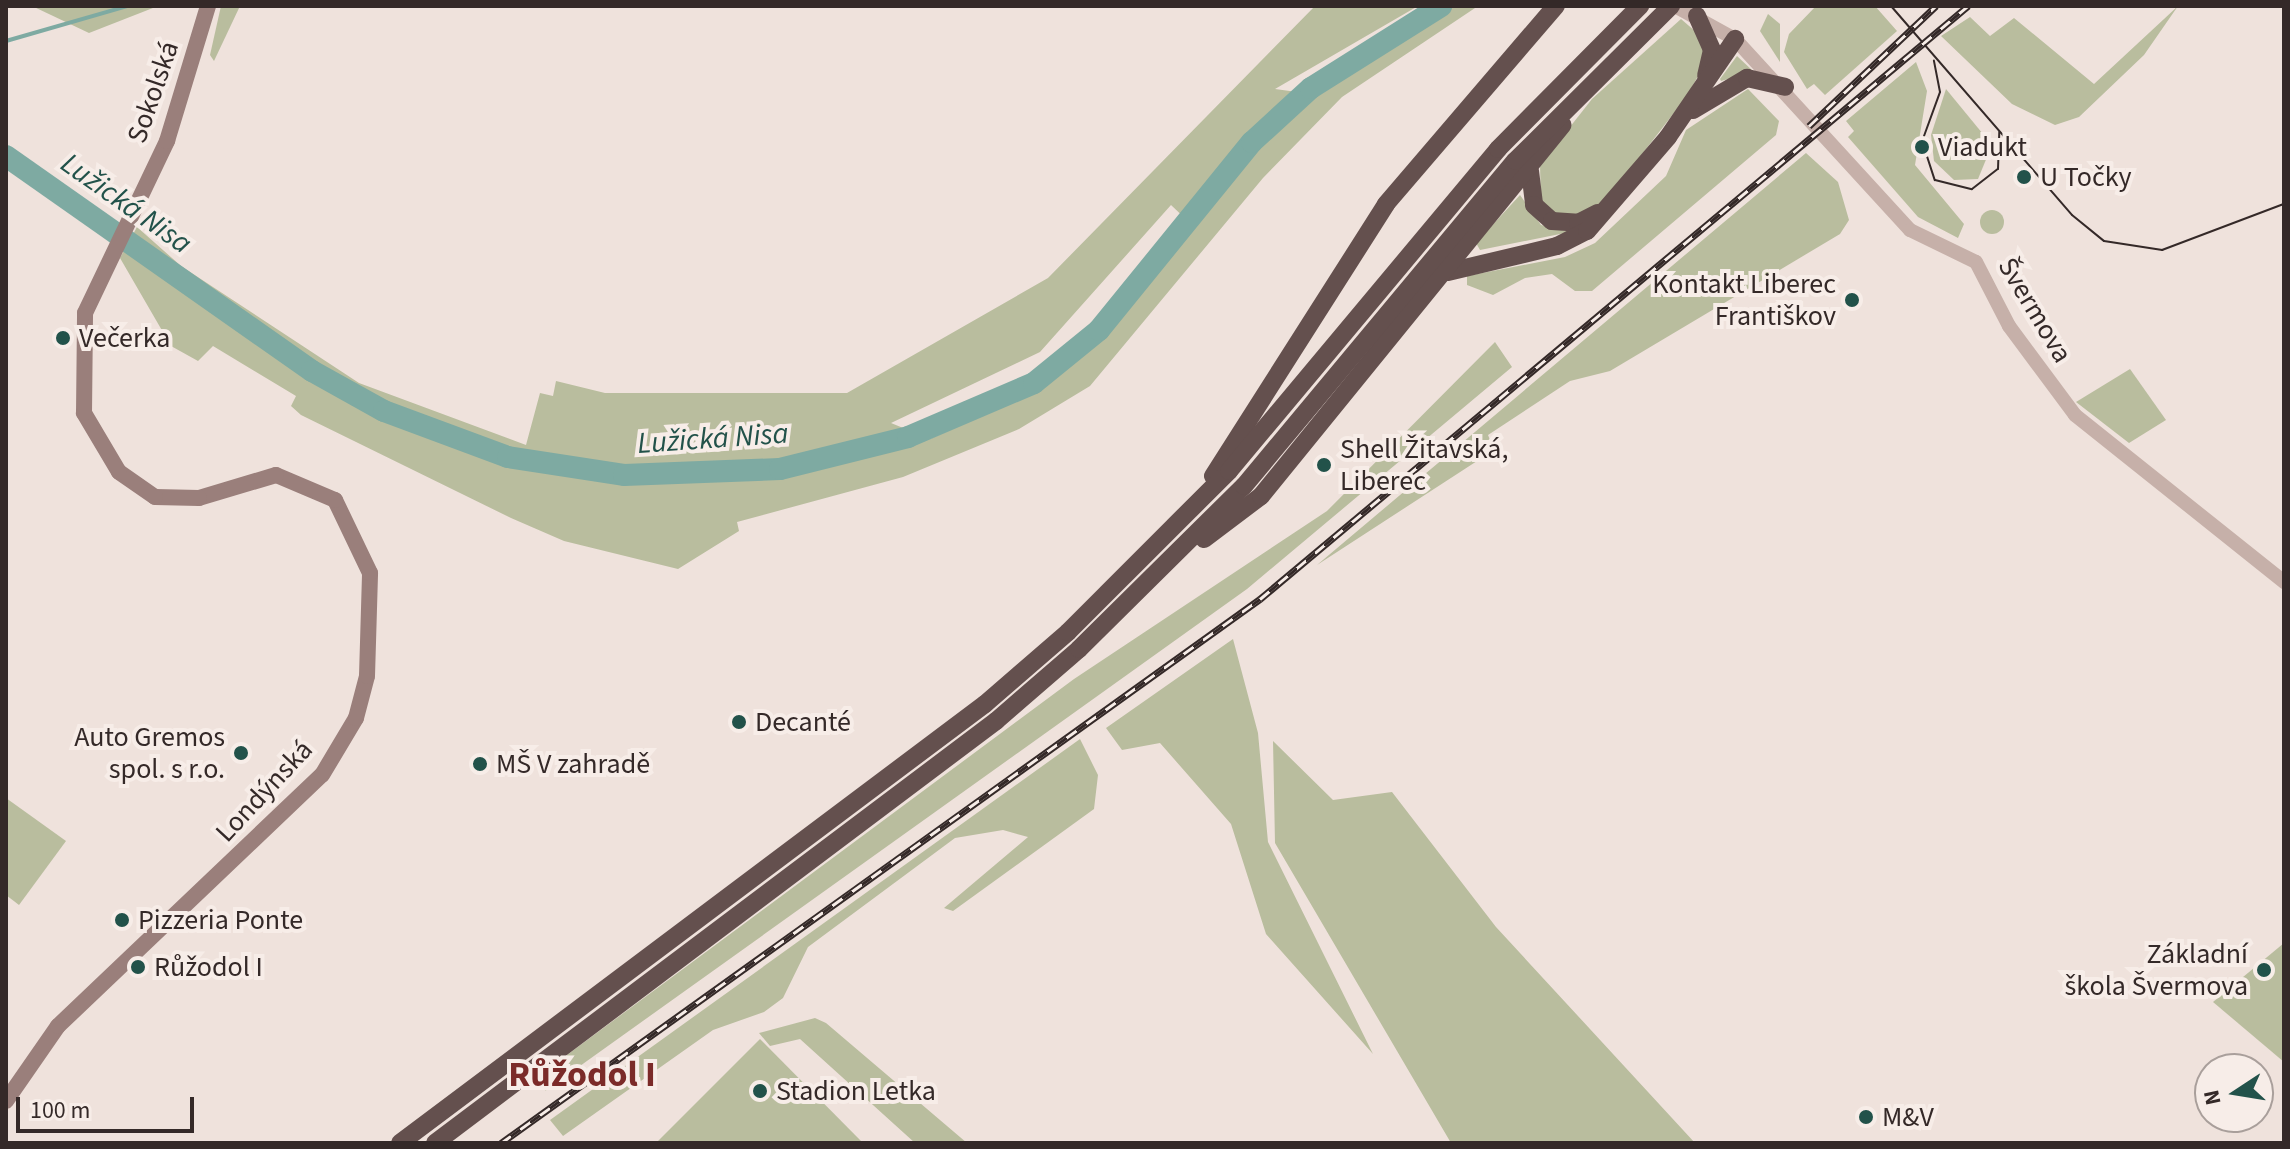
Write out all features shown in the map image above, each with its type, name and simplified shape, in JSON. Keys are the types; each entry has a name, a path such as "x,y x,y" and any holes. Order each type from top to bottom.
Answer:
{"highway":[{"path":"1185,518 1386,204 1556,6"},
{"path":"400,1143 985,704 1068,632 1185,518 1498,149 1640,6"},
{"path":"435,1143 996,721 1079,649 1184,551 1515,161 1623,51 1673,6"},
{"path":"1681,119 1711,61 1697,16"},
{"path":"1444,274 1557,246 1587,231 1618,201 1681,119 1735,39"},
{"path":"1184,551 1261,496 1530,171 1605,70"},
{"path":"1681,119 1747,78 1785,87"},
{"path":"1530,171 1534,205 1552,221 1578,223 1618,201"}],"main road":[{"name":"Sokolská","path":"120,234 167,141 208,6"},
{"name":"Londýnská","path":"6,1101 58,1026 322,775 356,718 373,638 370,573 335,500 276,475 199,498 155,497 105,455 84,413 80,356 85,313 120,234"}],"street":[{"name":"Švermova","path":"1673,6 1697,16 1735,39 1785,87 1910,230 1976,262 2009,326 2075,415 2284,582"}],"green space":[{"path":"32,6 158,6 89,33"},
{"path":"221,6 240,6 214,61 210,55"},
{"path":"1315,6 1418,6 1275,89 1312,94 1450,6 1478,6 1342,97 1263,178 1090,386 1019,429 903,477 737,522 739,531 678,569 564,541 511,518 301,415 291,406 296,396 213,346 198,361 171,346 120,258 137,227 181,266 359,383 526,445 540,393 553,396 556,381 605,393 847,393 1048,278","holes":["1171,205 1191,224 1130,304 1074,361 1015,400 930,439 891,423 1040,352"]},
{"path":"1816,6 1875,6 1897,31 1825,95 1814,84 1807,89 1784,52 1789,34"},
{"path":"2178,6 2144,55 2079,117 2055,125 2012,104 1941,36 1970,17 1990,36 2014,18 2094,84"},
{"path":"1768,14 1780,24 1780,62 1760,31"},
{"path":"1681,19 1703,38 1703,67 1687,96 1605,202 1581,216 1556,214 1541,202 1540,165 1592,99"},
{"path":"1737,56 1754,72 1721,81 1720,79"},
{"path":"1916,62 1927,91 1915,165 1964,224 1958,238 1918,217 1848,137 1854,131 1846,121"},
{"path":"1748,89 1779,121 1776,135 1592,291 1575,291 1552,274 1525,278 1493,295 1467,285 1467,276 1565,257 1595,243 1666,176 1686,130"},
{"path":"1946,89 1992,145 1978,179 1954,180 1934,161 1931,135"},
{"path":"1806,153 1838,182 1849,220 1840,234 1610,371 1570,381 1488,435 1494,450 1317,565"},
{"path":"1520,195 1541,225 1570,232 1480,250 1476,243"},
{"path":"1992,210 2003,217 2004,222 1997,233 1992,234 1981,227 1980,222 1987,211"},
{"path":"1495,342 1512,367 1247,589 545,1091 567,1055 1074,679 1327,511"},
{"path":"2130,369 2166,420 2129,443 2076,402"},
{"path":"1233,639 1258,733 1268,842 1373,1054 1266,934 1231,824 1160,743 1122,750 1106,728"},
{"path":"1080,739 1098,775 1094,809 953,911 944,908 1028,837 1003,830 955,838 808,947 783,998 764,1012 713,1030 563,1136 550,1120"},
{"path":"1273,741 1333,800 1392,792 1496,927 1695,1143 1451,1143 1275,843"},
{"path":"6,798 66,841 19,905 6,895"},
{"name":"Základní škola Švermova","path":"2284,943 2284,1062 2274,1053 2213,1002"},
{"path":"815,1018 826,1023 967,1143 915,1143 800,1039 770,1046 759,1033"},
{"name":"Stadion Letka","path":"760,1039 863,1143 656,1143"}],"waterway":[{"path":"6,41 127,6"},
{"name":"Lužická Nisa","path":"6,156 312,371 384,411 508,457 624,475 780,469 908,437 1034,383 1099,330 1252,142 1311,88 1441,6"}],"tram line":[{"path":"1891,6 2072,215 2104,241 2162,250 2284,204"},
{"path":"1924,136 1940,92 1934,61"},
{"path":"1923,144 1935,180 1972,189 1998,169 1999,132"}],"railway":[{"path":"1809,126 1936,6"},
{"path":"501,1143 1260,599 1968,6"}],"place":[{"name":"Viadukt","path":"1922,147"},
{"name":"U Točky","path":"2024,177"},
{"name":"Kontakt Liberec Františkov","path":"1852,300"},
{"name":"Večerka","path":"63,338"},
{"name":"Shell Žitavská, Liberec","path":"1324,465"},
{"name":"Decanté","path":"739,722"},
{"name":"Auto Gremos spol. s r.o.","path":"241,753"},
{"name":"MŠ V zahradě","path":"480,764"},
{"name":"Pizzeria Ponte","path":"122,920"},
{"name":"Růžodol I","path":"138,967"},
{"name":"Základní škola Švermova","path":"2264,970"},
{"name":"Stadion Letka","path":"760,1091"},
{"name":"M&V","path":"1866,1117"}],"district":[{"name":"Růžodol I","path":"582,1075"}]}
